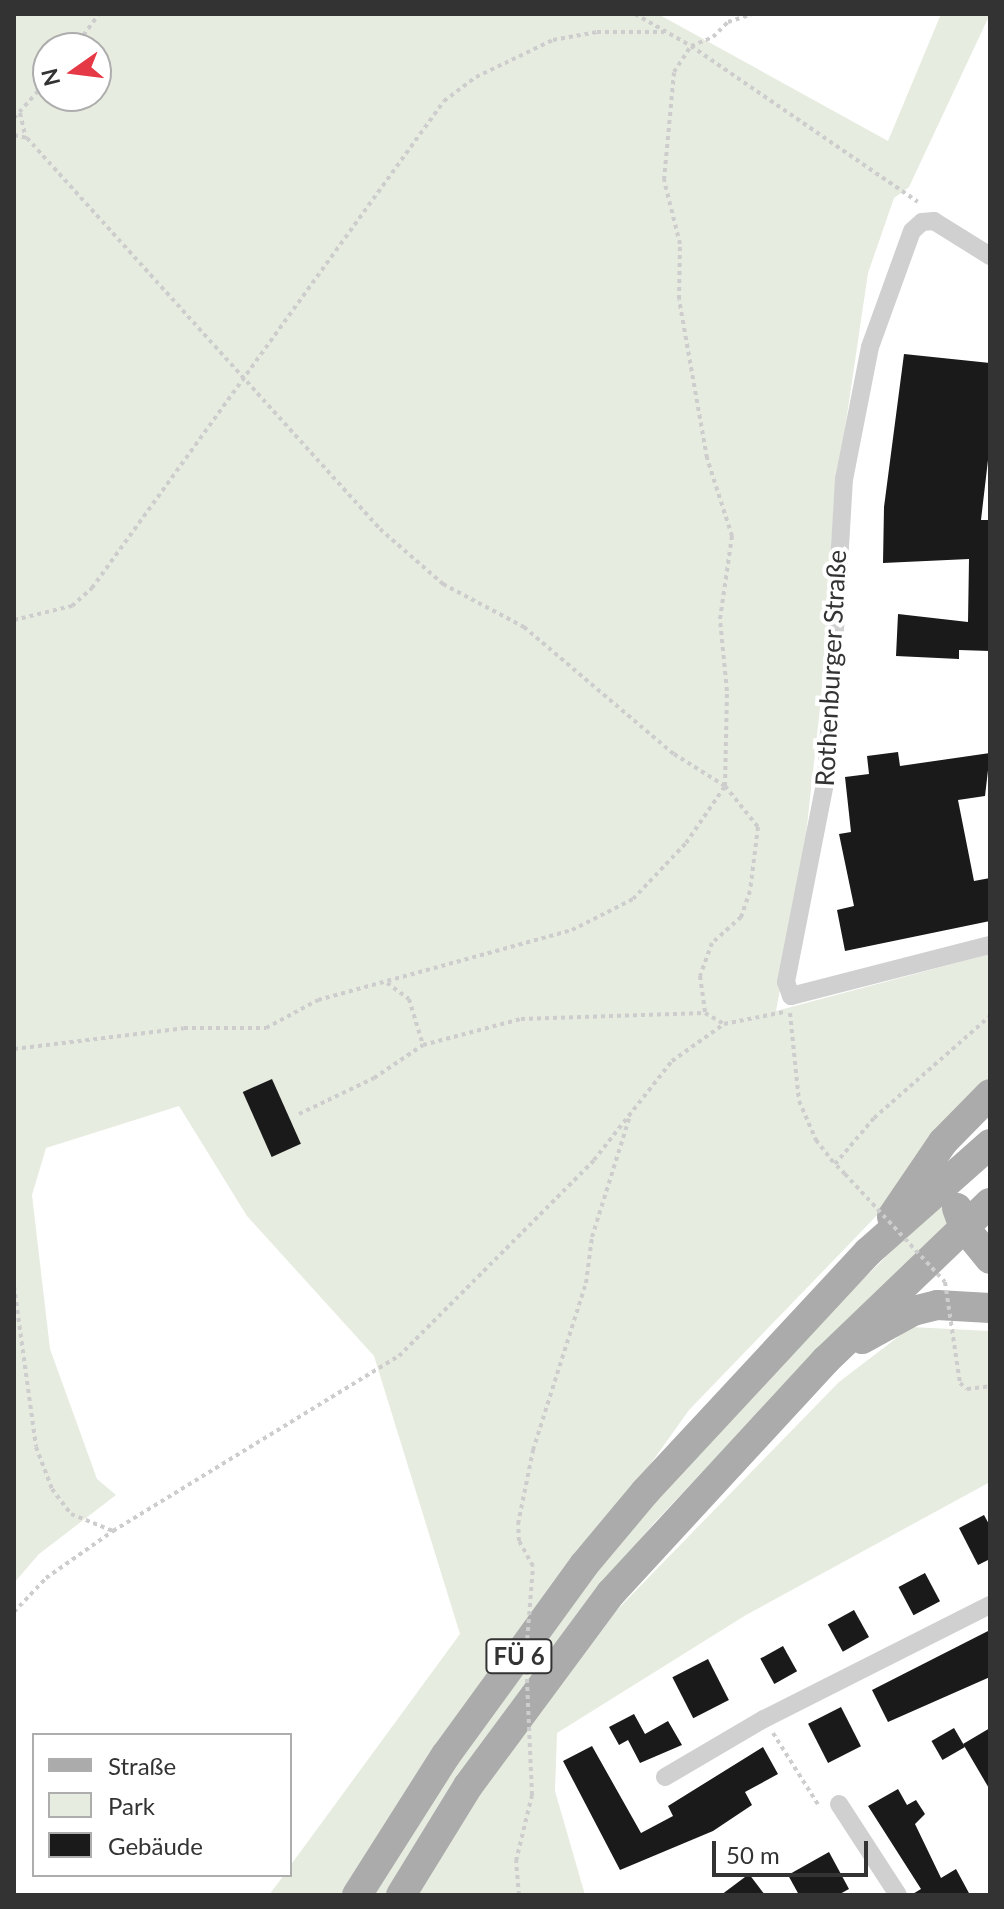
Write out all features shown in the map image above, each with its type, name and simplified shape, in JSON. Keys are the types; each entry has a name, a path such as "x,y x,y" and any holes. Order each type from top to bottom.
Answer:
{"main road":[{"path":"868,1252 943,1142 990,1094"},
{"name":"FÜ 6","path":"357,1895 446,1755 584,1565 699,1430 868,1252 990,1144"},
{"path":"948,1181 964,1227 990,1259"},
{"name":"FÜ 6","path":"401,1895 468,1786 611,1593 826,1360 990,1203"},
{"path":"826,1360 913,1311 937,1305 990,1308"}],"street":[{"name":"Rothenburger Straße","path":"791,1004 786,982 817,841 833,715 844,479 870,347 912,231 922,222 934,221 990,256"},
{"path":"791,1004 990,945"},
{"path":"665,1777 764,1719 990,1605"},
{"path":"839,1804 898,1895"}],"path":[{"path":"86,32 99,14"},
{"path":"635,14 691,46 918,202"},
{"path":"14,1049 99,1035 258,1029 318,1000 572,930 633,899 686,843 725,786 727,691 720,619 732,536 707,458 679,299 680,244 664,180 674,72 691,46 713,37 728,22 753,14"},
{"path":"14,620 72,606 86,595 444,101 476,77 553,40 597,32 664,32"},
{"path":"14,118 32,98"},
{"path":"20,112 26,138 380,529 443,584 524,627 674,754 725,786 758,827 750,891 741,917 712,943 700,976 705,1013"},
{"path":"14,135 26,138"},
{"path":"387,983 409,999 423,1045"},
{"path":"14,1612 46,1578 113,1531 399,1356 529,1230 672,1061 724,1024 791,1004 799,1101 816,1140 945,1282 960,1383 967,1389 990,1386"},
{"path":"299,1114 374,1078 423,1045 521,1019 705,1013 724,1024"},
{"path":"835,1164 874,1118 990,1016"},
{"path":"517,1895 515,1879 532,1795 526,1655 533,1566 519,1541 518,1524 533,1450 582,1297 592,1237 631,1113"},
{"path":"14,1286 36,1447 52,1489 71,1514 113,1531"},
{"path":"764,1719 822,1810 839,1804"}],"green space":[{"path":"14,14 658,14 888,141 941,14 990,14 909,187 894,198 868,273 834,503 821,699 802,871 776,1011 990,954 990,1084 883,1209 689,1410 343,1895 269,1895 282,1877 292,1877 292,1863 460,1634 374,1356 247,1216 179,1106 46,1148 32,1195 50,1349 97,1479 116,1495 39,1554 14,1583"},
{"path":"945,1205 950,1222 812,1356 654,1523 581,1612 386,1895 370,1895 527,1660 645,1511 799,1343 934,1209"},
{"path":"911,1327 990,1331 990,1482 746,1615 557,1733 555,1791 585,1895 415,1895 487,1780 612,1615 839,1382"}],"building":[{"path":"904,354 990,363 990,443 981,520 990,520 990,651 959,650 959,659 896,656 898,614 968,622 969,559 883,563 884,507"},
{"path":"898,752 900,766 990,753 985,796 958,800 974,881 990,878 990,921 845,951 837,910 854,906 839,834 851,832 845,777 869,774 867,756"},
{"path":"272,1079 301,1144 272,1157 243,1092"},
{"path":"984,1515 990,1526 990,1559 978,1565 959,1528"},
{"path":"925,1573 940,1601 914,1615 899,1587"},
{"path":"854,1610 869,1637 843,1652 828,1625"},
{"path":"990,1630 990,1677 888,1722 872,1690"},
{"path":"783,1646 797,1671 774,1684 760,1659"},
{"path":"708,1659 729,1700 693,1718 672,1677"},
{"path":"841,1707 861,1746 828,1763 808,1724"},
{"path":"634,1714 645,1734 668,1721 682,1745 640,1763 628,1740 619,1745 609,1727"},
{"path":"954,1728 965,1747 942,1760 931,1741"},
{"path":"990,1728 990,1790 963,1744"},
{"path":"592,1746 641,1833 673,1816 668,1806 763,1747 778,1774 745,1792 752,1805 713,1831 620,1870 563,1761"},
{"path":"898,1789 907,1805 916,1800 925,1814 915,1824 941,1878 956,1869 970,1895 911,1895 921,1889 868,1806"},
{"path":"829,1852 849,1889 838,1895 799,1895 788,1875"},
{"path":"749,1874 765,1895 721,1895"}]}
